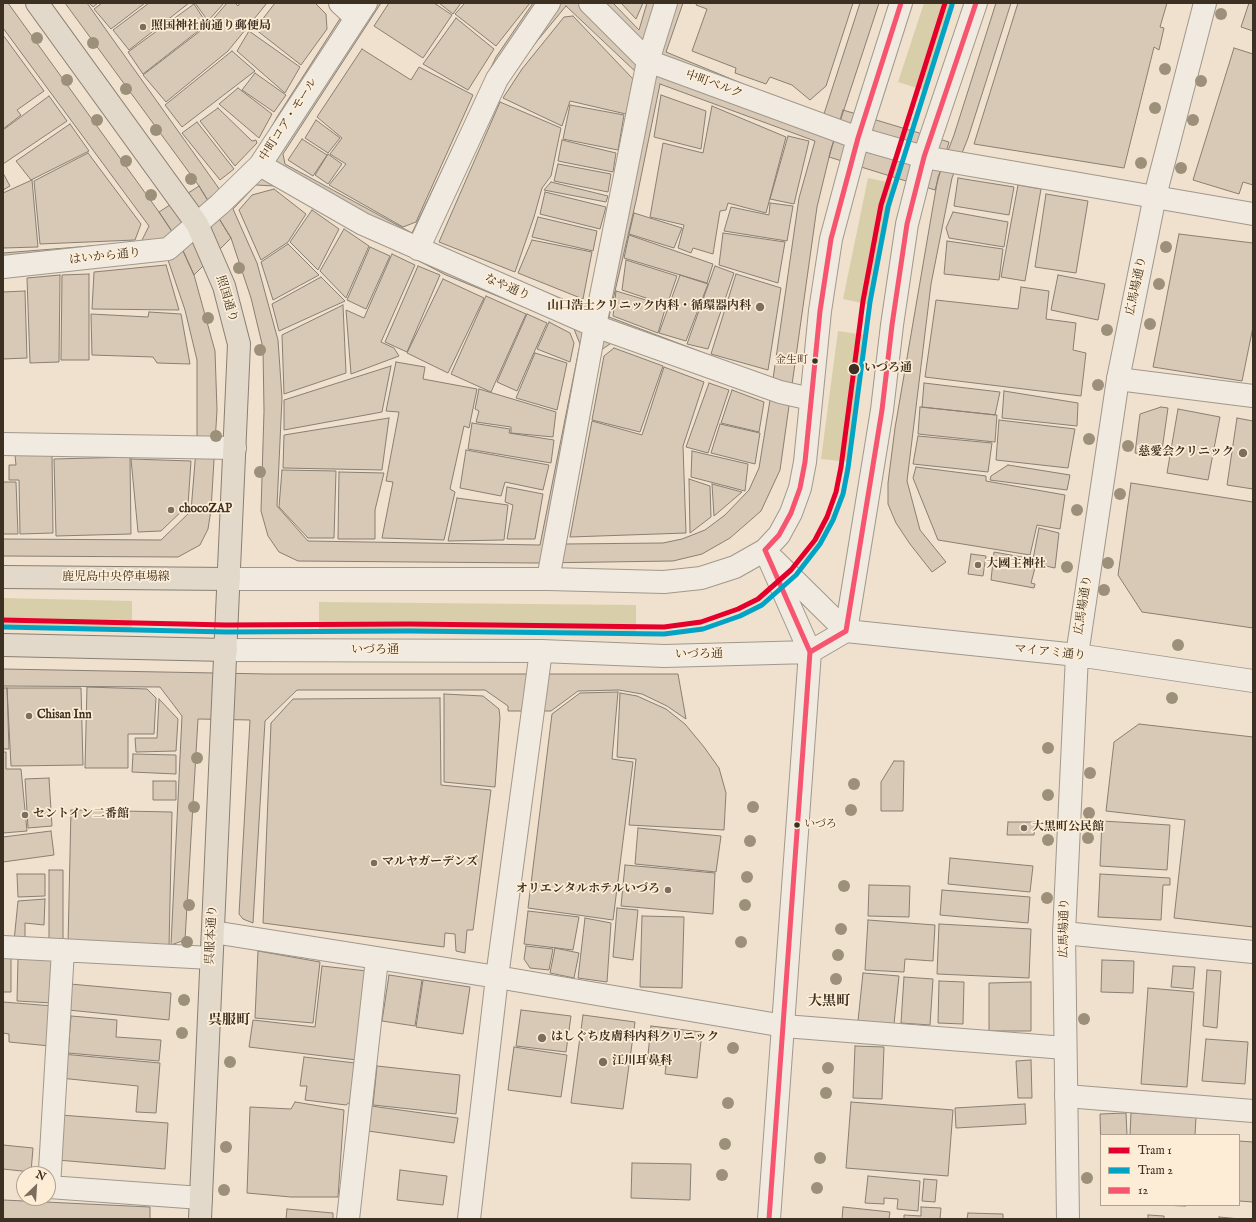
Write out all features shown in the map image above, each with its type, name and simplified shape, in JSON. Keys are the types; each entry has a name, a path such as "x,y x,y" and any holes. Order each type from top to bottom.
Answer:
{"main road":[{"name":"照国通り","path":"37,3 197,224 224,286 240,344 226,650"},
{"name":"鹿児島中央停車場線","path":"3,577 230,579"},
{"path":"3,645 226,650"},
{"name":"呉服本通り","path":"200,1219 226,650"}],"street":[{"path":"340,3 361,11"},
{"path":"418,249 497,79 549,3"},
{"name":"中町ベルク","path":"590,3 648,61 858,138 924,157 1253,214"},
{"path":"548,579 595,326 648,61 666,3"},
{"path":"230,579 548,579 664,582 701,578 735,567 764,550 779,535 791,513 800,488 805,462 820,311 831,239 858,138 901,3"},
{"path":"846,631 882,410 892,325 907,224 924,157 976,3"},
{"name":"広馬場通り","path":"1068,1219 1064,1048 1064,933 1077,655 1118,380 1156,196 1205,3"},
{"name":"中町コア・モール","path":"197,224 260,165 361,11"},
{"name":"なや通り","path":"260,165 363,224 595,326 780,392 811,399"},
{"name":"はいから通り","path":"3,267 168,249 197,224"},
{"path":"1118,380 1253,396"},
{"path":"3,444 235,448"},
{"path":"764,550 846,631"},
{"path":"764,550 810,652 770,1219"},
{"name":"いづろ通","path":"226,650 541,652 664,656 810,652 846,631"},
{"name":"マイアミ通り","path":"846,631 1077,655 1253,681"},
{"path":"469,1219 497,977 541,652"},
{"path":"213,932 497,977 784,1026 1064,1048"},
{"path":"1064,933 1253,952"},
{"path":"3,947 211,958"},
{"path":"63,950 49,1187 201,1198"},
{"path":"348,1219 377,959"},
{"path":"1066,1096 1253,1111"}],"shaded area":[{"path":"924,3 954,3 926,91 898,82"},
{"path":"868,178 896,184 871,305 843,299"},
{"path":"838,331 866,335 850,462 821,459"},
{"path":"3,598 132,601 132,630 3,627"},
{"path":"319,602 636,605 636,633 319,631"}],"building":[{"path":"3,3 8,3 159,212 179,242 194,275 215,351 217,410 211,510 208,529 200,545 178,557 3,556 3,539 161,540 191,511 197,437 197,360 185,310 168,260 3,275 3,253 141,242 149,226 3,28"},
{"path":"65,3 87,3 220,190 254,158 277,117 350,3 381,3 283,154 285,164 412,233 496,57 533,3 613,3 639,30 647,3 683,3 666,52 823,117 860,3 879,3 831,149 817,207 780,470 761,511 730,538 702,554 673,561 536,563 298,561 279,552 268,536 261,511 264,411 263,348 251,298 231,238 199,186","holes":["566,6 638,74 590,303 579,306 431,244 514,69","660,84 815,141 799,198 773,379 609,317 636,201","256,185 274,186 446,275 574,329 580,344 540,545 308,541 277,506 282,398 278,340 257,263 233,209","613,342 770,400 759,468 749,490 725,515 705,530 682,539 663,543 564,544 601,350"]},
{"path":"89,3 98,3 93,7"},
{"path":"102,3 145,3 111,29 94,9"},
{"path":"149,3 189,3 129,50 113,30"},
{"path":"195,3 224,3 208,21"},
{"path":"227,3 235,3 238,6 240,3 267,3 228,51 166,102 143,75 208,25"},
{"path":"275,3 315,3 326,14 327,29 301,65 255,29"},
{"path":"389,3 434,3 452,15 423,58 374,26"},
{"path":"439,3 461,3 453,14"},
{"path":"465,3 530,3 496,46 455,14"},
{"path":"621,3 643,3 636,19"},
{"path":"697,3 853,3 826,86 810,100 792,85 770,77 766,84 735,73 736,68 692,51 707,9 696,5"},
{"path":"996,3 1011,3 968,138 952,178 931,284 907,481 920,530 946,562 932,572 896,523 888,504 888,483 895,428 938,177 954,135"},
{"path":"1018,3 1167,3 1160,27 1164,28 1159,50 1154,47 1124,168 974,144"},
{"path":"1249,3 1253,3 1253,31 1241,27"},
{"path":"194,4 207,24 143,74 128,52"},
{"path":"573,16 633,79 626,114 570,101 562,126 503,98 522,69 564,17"},
{"path":"456,18 494,49 468,90 423,64"},
{"path":"249,31 300,67 285,93 237,51"},
{"path":"3,35 44,91 17,110 21,115 3,129"},
{"path":"1234,48 1253,54 1253,185 1243,182 1239,194 1193,180"},
{"path":"362,49 411,80 419,67 473,95 416,222 403,227 329,185 346,164 330,154 342,138 317,117"},
{"path":"232,51 255,71 182,127 165,105"},
{"path":"255,73 286,95 274,112 242,90"},
{"path":"238,88 272,114 259,138 219,104"},
{"path":"661,95 706,111 701,149 654,137"},
{"path":"49,96 67,121 3,164 3,130"},
{"path":"500,102 561,128 551,176 542,188 534,217 515,272 439,242"},
{"path":"570,105 624,115 618,150 563,139"},
{"path":"712,106 786,137 766,213 728,203 726,210 720,211 713,254 693,248 691,253 678,248 684,225 650,217 663,143 703,153"},
{"path":"218,108 252,141 256,140 257,143 235,166 200,121"},
{"path":"843,110 949,142 935,190 829,157"},
{"path":"316,120 340,138 328,153 305,138"},
{"path":"197,122 234,169 220,180 182,133"},
{"path":"70,124 89,151 31,180 16,161"},
{"path":"788,136 809,141 794,204 770,199"},
{"path":"302,139 327,155 313,176 288,160"},
{"path":"562,140 616,153 613,172 558,161"},
{"path":"88,153 141,224 135,240 40,244 34,181"},
{"path":"328,154 342,164 328,184 315,175"},
{"path":"558,164 611,174 608,192 554,181"},
{"path":"3,173 10,186 3,190"},
{"path":"958,178 1014,187 1009,215 954,206"},
{"path":"32,180 38,247 3,248 3,193"},
{"path":"551,182 608,196 606,202 544,190"},
{"path":"1018,185 1041,189 1025,281 1001,277"},
{"path":"199,186 231,238 194,275 179,242 159,212"},
{"path":"274,189 306,214 288,242 261,260 239,210 252,195"},
{"path":"545,192 606,207 600,229 540,214"},
{"path":"1046,194 1088,201 1076,273 1035,267"},
{"path":"770,203 793,206 787,241 724,231 731,207 769,215"},
{"path":"312,210 339,229 318,270 290,242"},
{"path":"953,212 1008,222 1004,247 949,238 946,228"},
{"path":"634,213 682,228 674,248 629,234"},
{"path":"538,217 597,231 593,251 532,237"},
{"path":"344,229 369,246 346,298 320,271"},
{"path":"723,233 785,242 778,283 719,265"},
{"path":"1179,234 1253,243 1253,327 1242,381 1153,367"},
{"path":"629,235 713,264 707,283 624,258"},
{"path":"532,240 592,252 583,299 518,273"},
{"path":"947,241 1003,249 999,280 944,274"},
{"path":"288,244 319,275 273,300 261,262"},
{"path":"370,247 390,256 366,309 347,300"},
{"path":"392,254 415,265 381,342 394,348 399,356 351,374 346,310 364,318"},
{"path":"626,260 677,276 667,305 622,290"},
{"path":"166,265 179,310 92,309 94,272"},
{"path":"418,266 440,275 407,352 385,342"},
{"path":"715,266 734,273 708,349 687,344"},
{"path":"89,274 89,360 61,360 62,275"},
{"path":"736,274 781,288 768,370 711,354"},
{"path":"60,275 59,362 30,363 27,278"},
{"path":"680,275 708,284 686,341 659,333"},
{"path":"1058,275 1105,284 1098,320 1051,310"},
{"path":"321,277 345,301 279,331 272,304"},
{"path":"443,279 484,298 448,373 407,353"},
{"path":"1021,287 1049,291 1046,319 1076,323 1073,350 1086,353 1081,396 925,377 936,300 1018,309"},
{"path":"25,291 27,358 3,359 3,292"},
{"path":"616,291 666,306 658,333 613,316"},
{"path":"486,296 526,314 491,392 451,374"},
{"path":"343,305 346,373 284,394 282,335"},
{"path":"149,312 181,314 190,364 157,363 153,357 92,355 91,314 148,317"},
{"path":"527,314 547,323 517,391 497,382"},
{"path":"549,322 570,333 574,343 570,362 537,349"},
{"path":"614,348 663,366 640,432 592,420 604,356"},
{"path":"535,353 567,363 557,410 516,398"},
{"path":"396,362 425,367 423,379 477,389 469,428 464,426 450,489 455,492 444,540 382,538 393,482 386,481 399,412 386,411"},
{"path":"391,366 382,412 284,430 284,400"},
{"path":"664,367 704,382 683,446 686,533 570,537 592,421 642,435"},
{"path":"709,383 729,390 708,453 686,447"},
{"path":"924,383 1000,392 995,415 922,407"},
{"path":"479,389 556,412 553,437 511,433 511,427 476,422 479,411 475,409"},
{"path":"732,390 764,402 759,432 721,423"},
{"path":"1004,391 1078,403 1077,426 1002,418"},
{"path":"920,407 997,415 995,442 918,434"},
{"path":"1161,407 1168,408 1161,457 1135,453 1140,414"},
{"path":"1178,409 1220,417 1208,480 1167,473"},
{"path":"389,418 382,470 283,468 284,435"},
{"name":"慈愛会クリニック","path":"1237,418 1253,421 1253,489 1227,485"},
{"path":"999,420 1075,429 1068,468 996,460"},
{"path":"472,423 510,429 509,433 554,440 551,463 468,449"},
{"path":"720,424 760,433 755,464 711,453"},
{"path":"918,436 992,443 988,472 913,464"},
{"path":"466,450 549,465 543,490 505,482 501,496 460,488"},
{"path":"692,451 748,464 745,491 691,477"},
{"path":"15,455 52,455 53,533 20,534 19,480 9,480 9,465 16,465"},
{"path":"130,457 131,534 56,536 54,459"},
{"path":"131,459 191,461 188,505 161,531 138,532"},
{"path":"1008,465 1070,475 1067,490 990,480 991,476"},
{"path":"916,467 986,476 986,481 1065,495 1060,529 1037,525 1030,555 938,540 913,478"},
{"path":"282,470 336,471 334,538 308,538 279,507"},
{"path":"339,472 384,473 375,510 375,539 338,539"},
{"path":"689,479 710,486 711,517 690,533"},
{"path":"3,482 16,482 18,534 3,534"},
{"path":"1131,483 1253,502 1253,628 1142,612 1118,575"},
{"path":"712,484 742,492 714,516"},
{"path":"507,487 543,494 535,539 507,539 513,505 505,502"},
{"path":"457,498 508,505 504,540 448,541"},
{"path":"1039,528 1059,533 1055,568 1036,564 1031,583 1035,584 1034,588 991,580 994,552 1033,559"},
{"path":"971,554 986,556 983,576 968,574"},
{"path":"3,669 268,674 678,674 686,719 667,706 642,694 619,690 578,691 551,711 508,711 508,706 485,690 297,690 265,721 253,923 243,919 239,914 250,720 198,719 185,940 171,945 182,716 160,687 3,686"},
{"path":"87,687 147,689 156,698 154,734 128,734 128,768 85,768"},
{"path":"3,688 7,688 9,749 3,749"},
{"path":"7,688 81,688 83,765 11,766"},
{"path":"618,692 612,759 633,762 613,920 528,908 552,714 580,693"},
{"path":"620,693 637,696 666,709 685,724 704,747 719,768 726,793 724,830 629,825 636,759 617,757"},
{"path":"444,694 483,696 499,709 500,718 495,787 444,782"},
{"name":"マルヤガーデンズ","path":"440,698 441,785 491,790 473,930 467,930 465,953 456,951 455,934 445,933 444,947 263,923 271,723 293,699"},
{"path":"159,699 178,719 176,751 136,752 135,738 157,738"},
{"path":"1139,724 1253,737 1253,927 1174,918 1185,820 1106,811 1114,742"},
{"path":"3,752 6,752 6,769 21,769 27,831 3,833"},
{"path":"133,754 176,755 176,774 132,772"},
{"path":"894,761 904,761 903,811 881,811 881,782"},
{"path":"49,778 52,826 28,828 25,779"},
{"path":"153,781 176,781 176,800 153,800"},
{"path":"71,810 172,812 169,947 68,944"},
{"path":"1102,821 1170,825 1167,870 1100,866"},
{"path":"1008,822 1035,822 1034,835 1007,835"},
{"path":"638,828 721,836 716,872 635,864"},
{"path":"51,831 54,855 3,862 3,837"},
{"path":"950,858 1033,866 1030,892 948,884"},
{"name":"オリエンタルホテルいづろ","path":"625,865 715,873 713,914 621,906"},
{"path":"49,870 63,870 63,940 49,940"},
{"path":"17,874 45,874 45,896 18,897"},
{"path":"1100,874 1170,878 1170,885 1163,885 1161,920 1098,917"},
{"path":"869,885 910,886 909,917 868,916"},
{"path":"942,890 1030,897 1028,923 940,915"},
{"path":"45,899 44,925 25,923 25,939 14,941 18,901"},
{"path":"617,908 638,910 633,960 613,957"},
{"path":"528,911 579,917 573,950 524,944"},
{"path":"642,916 684,917 682,988 640,987"},
{"path":"585,918 611,923 607,982 578,978"},
{"path":"868,920 935,925 933,961 905,959 904,972 865,970"},
{"path":"939,924 1031,929 1029,978 937,974"},
{"path":"526,946 553,949 549,970 530,968 524,959"},
{"path":"555,948 579,953 574,978 550,973"},
{"path":"258,951 320,962 313,1023 255,1018"},
{"path":"3,955 11,956 11,992 3,992"},
{"path":"18,959 53,960 52,1003 17,1001"},
{"path":"1102,960 1134,961 1133,993 1101,992"},
{"path":"322,966 367,971 357,1060 249,1047 253,1020 315,1027"},
{"path":"1173,966 1195,967 1193,989 1171,987"},
{"path":"1207,970 1221,971 1217,1028 1203,1026"},
{"path":"863,973 899,976 894,1024 858,1021"},
{"path":"389,975 422,980 415,1026 382,1021"},
{"path":"904,977 933,979 930,1025 901,1023"},
{"path":"423,980 470,987 463,1034 416,1027"},
{"path":"939,981 964,982 963,1024 938,1023"},
{"path":"1031,982 1031,1031 989,1031 989,983"},
{"path":"70,984 171,993 169,1020 68,1010"},
{"path":"1148,988 1194,992 1187,1087 1141,1084"},
{"path":"3,1002 53,1006 50,1046 9,1042 9,1034 3,1033"},
{"path":"521,1010 571,1016 566,1052 516,1046"},
{"name":"江川耳鼻科","path":"583,1015 635,1022 623,1109 571,1103"},
{"path":"71,1016 117,1020 116,1037 161,1040 159,1061 68,1053"},
{"path":"651,1026 702,1032 697,1078 665,1074 666,1066 647,1064"},
{"path":"1206,1039 1248,1042 1245,1084 1202,1081"},
{"path":"855,1046 884,1047 882,1099 853,1098"},
{"path":"514,1047 567,1055 561,1097 508,1090"},
{"path":"62,1054 160,1063 156,1113 136,1112 138,1086 60,1078"},
{"path":"304,1057 355,1063 350,1102 346,1105 305,1100 307,1086 300,1086"},
{"path":"1031,1060 1032,1098 1018,1098 1016,1061"},
{"path":"377,1066 460,1075 456,1114 373,1105"},
{"path":"295,1102 344,1110 338,1197 291,1197 247,1193 250,1107 291,1109"},
{"path":"851,1102 953,1110 948,1176 846,1168"},
{"path":"1025,1104 1026,1124 956,1128 955,1108"},
{"path":"371,1106 458,1118 454,1143 368,1131"},
{"path":"1126,1113 1127,1134 1100,1134 1100,1114"},
{"path":"1131,1113 1196,1117 1195,1134 1130,1134"},
{"path":"60,1115 168,1123 165,1169 57,1160"},
{"path":"1240,1141 1253,1142 1253,1202 1240,1201"},
{"path":"3,1145 33,1148 32,1166 16,1166 16,1170 3,1169"},
{"path":"632,1163 691,1164 690,1200 631,1198"},
{"path":"400,1170 447,1176 443,1205 397,1200"},
{"path":"868,1176 920,1181 918,1211 897,1209 898,1199 884,1198 884,1204 865,1203"},
{"path":"924,1179 937,1180 935,1202 922,1201"},
{"path":"3,1200 16,1201 16,1206 56,1206 56,1203 150,1207 150,1219 3,1219"},
{"path":"843,1207 890,1212 889,1219 842,1219"},
{"path":"921,1207 941,1208 940,1219 904,1219 904,1215 921,1216"},
{"path":"287,1209 333,1213 333,1219 286,1219"},
{"path":"968,1213 1003,1214 1003,1219 967,1219"},
{"path":"1148,1215 1164,1216 1164,1219 1148,1219"},
{"path":"1219,1217 1240,1219 1219,1219"}],"tram line":[{"name":"1","path":"3,620 227,625 409,624 664,627 701,622 738,609 758,599 791,570 815,540 827,517 836,492 841,467 863,301 881,205 945,3"},
{"name":"2","path":"3,627 227,632 409,631 664,634 703,629 740,616 762,605 796,575 820,544 833,520 843,494 848,468 870,302 888,207 952,5"}],"transit line":[{"name":"12","path":"769,1219 810,652 765,550 779,535 791,513 800,488 805,462 820,311 831,239 858,138 901,3"},
{"name":"12","path":"810,652 846,631 882,410 892,325 907,224 924,157 976,3"}],"place":[{"name":"照国神社前通り郵便局","path":"143,27"},
{"name":"山口浩士クリニック内科・循環器内科","path":"760,307"},
{"name":"金生町","path":"815,361"},
{"name":"いづろ通","path":"854,369"},
{"name":"慈愛会クリニック","path":"1243,453"},
{"name":"chocoZAP","path":"171,510"},
{"name":"大國主神社","path":"978,565"},
{"name":"Chisan Inn","path":"29,716"},
{"name":"セントイン二番館","path":"25,815"},
{"name":"いづろ","path":"797,825"},
{"name":"大黒町公民館","path":"1024,828"},
{"name":"マルヤガーデンズ","path":"374,863"},
{"name":"オリエンタルホテルいづろ","path":"668,890"},
{"name":"はしぐち皮膚科内科クリニック","path":"542,1038"},
{"name":"江川耳鼻科","path":"603,1062"}],"district":[{"name":"大黒町","path":"829,1002"},
{"name":"呉服町","path":"229,1021"}]}
